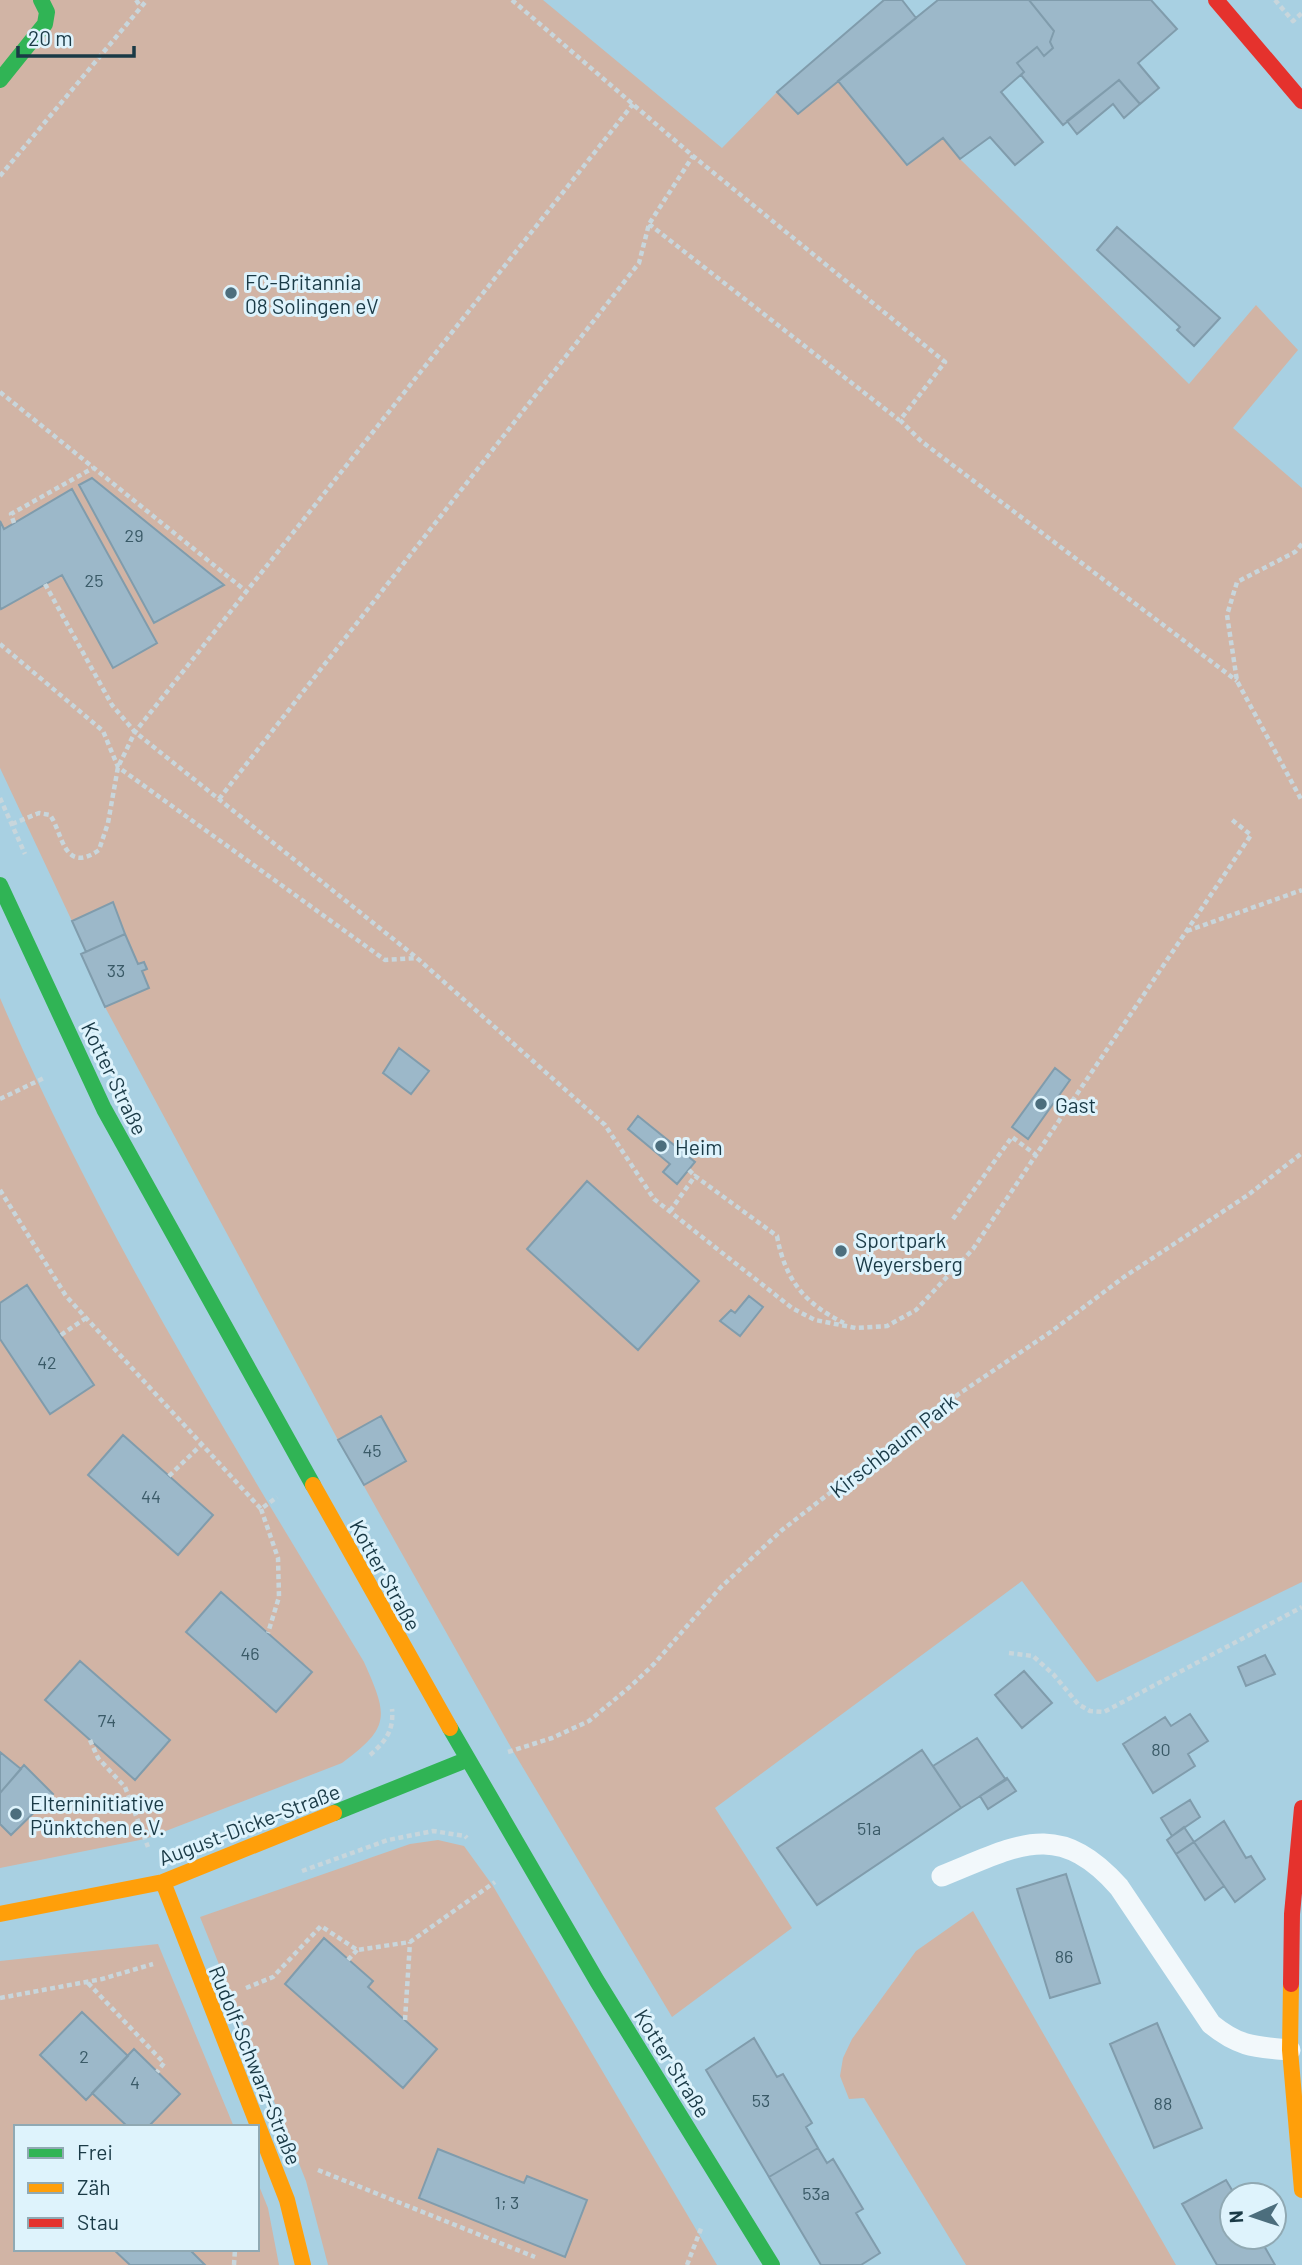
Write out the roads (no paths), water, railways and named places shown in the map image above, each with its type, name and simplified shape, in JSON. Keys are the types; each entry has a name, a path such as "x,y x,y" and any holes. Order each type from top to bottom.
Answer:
{"street":[{"path":"0,79 45,24 47,9 41,0"},
{"path":"1216,0 1302,101"},
{"name":"Kotter Straße","path":"0,885 104,1109 466,1760 597,1981 772,2265"},
{"name":"August-Dicke-Straße","path":"0,1914 163,1882 466,1760"},
{"path":"1302,1808 1300,1853 1292,1914 1290,2050 1302,2190"},
{"name":"Rudolf-Schwarz-Straße","path":"163,1882 258,2125"},
{"name":"Rudolf-Schwarz-Straße","path":"259,2128 287,2200 303,2265"}],"lane":[{"path":"942,1876 1032,1843 1054,1843 1089,1858 1119,1887 1211,2024 1224,2035 1249,2046 1290,2050"}],"place":[{"name":"FC-Britannia 08 Solingen eV","path":"231,293"},
{"name":"Gast","path":"1041,1104"},
{"name":"Heim","path":"661,1146"},
{"name":"Sportpark Weyersberg","path":"841,1251"},
{"name":"Elterninitiative Pünktchen e.V.","path":"16,1814"}]}
